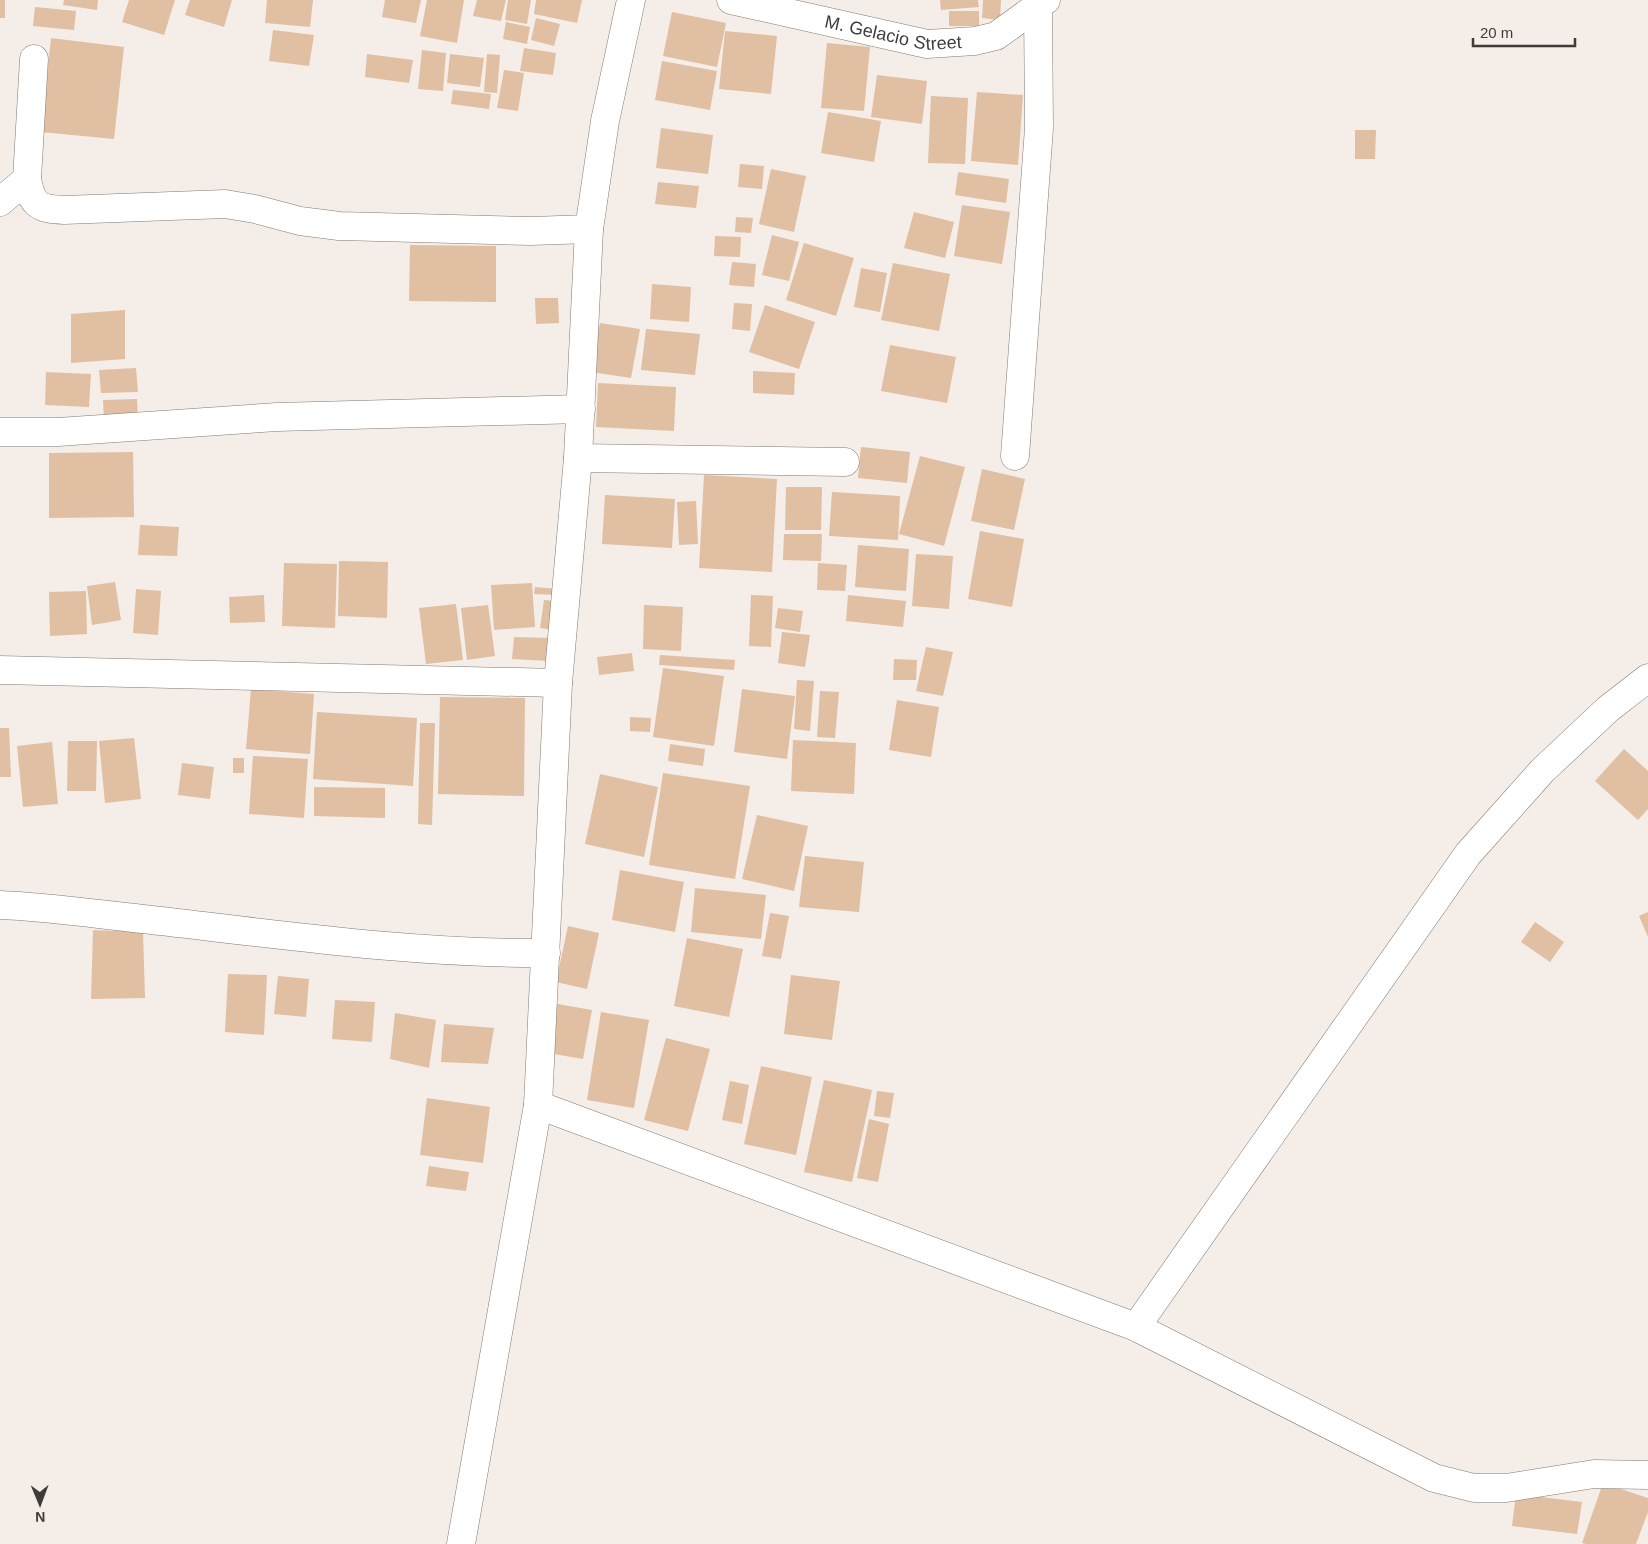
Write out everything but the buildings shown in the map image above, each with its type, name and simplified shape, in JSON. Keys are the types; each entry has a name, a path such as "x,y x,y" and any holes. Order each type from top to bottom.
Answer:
{"street":[{"path":"461,1544 538,1104 558,683 578,458 590,229 605,121 631,0"},
{"name":"M. Gelacio Street","path":"731,0 927,44 975,41 996,36 1042,3"},
{"path":"1015,456 1039,128 1042,3"},
{"path":"34,59 27,178 30,192 35,202 47,209 225,204 255,209 300,221 339,226 521,231 590,229"},
{"path":"0,202 27,178"},
{"path":"0,432 58,432 277,417 580,409"},
{"path":"578,458 846,462"},
{"path":"0,670 558,683"},
{"path":"1136,1327 1468,854 1542,771 1608,709 1648,678"},
{"path":"0,905 80,912 376,945 505,953 546,953"},
{"path":"538,1104 1136,1327 1434,1478 1474,1488 1506,1488 1594,1474 1648,1475"}]}
